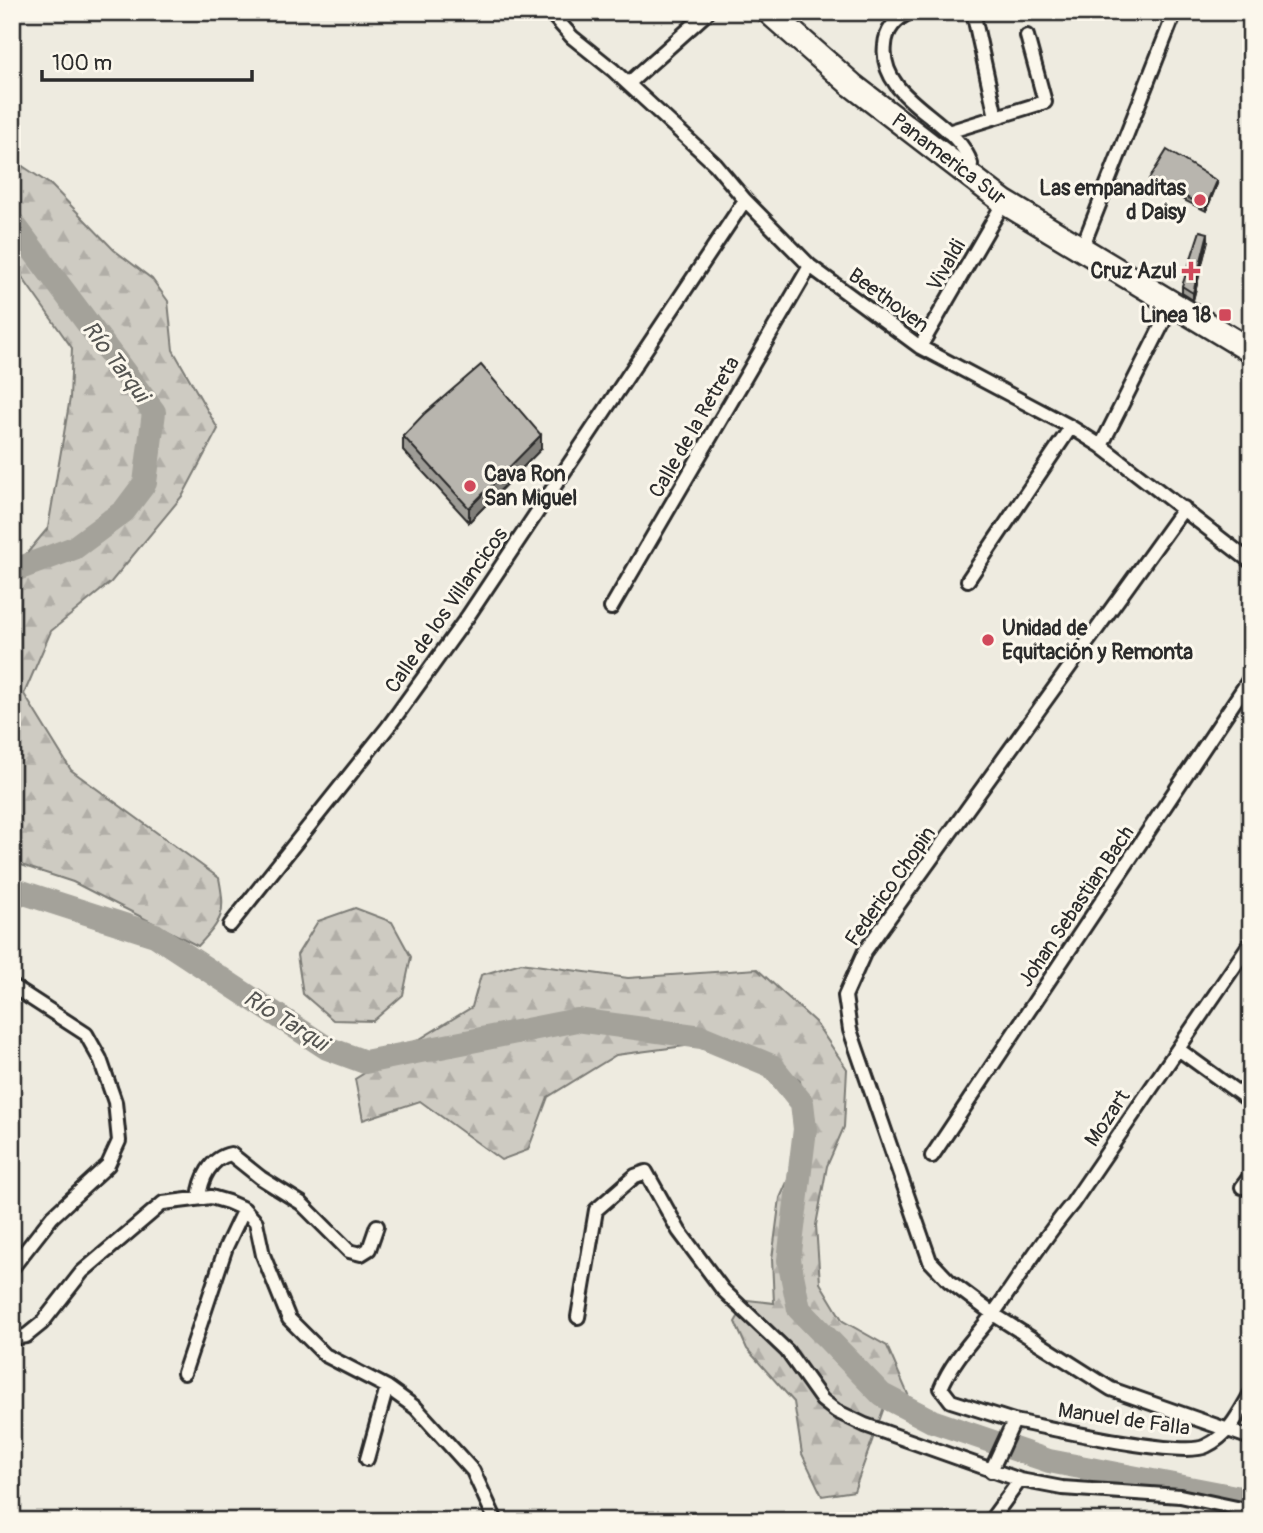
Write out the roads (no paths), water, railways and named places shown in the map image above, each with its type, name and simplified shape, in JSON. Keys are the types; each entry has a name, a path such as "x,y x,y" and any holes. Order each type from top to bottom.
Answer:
{"highway":[{"name":"Panamerica Sur","path":"769,12 852,85 1004,202 1250,346"}],"street":[{"name":"Beethoven","path":"550,12 572,37 715,164 745,200 810,266 920,346 1071,427 1101,446 1251,562"},
{"path":"628,84 708,12"},
{"path":"910,12 897,19 886,36 883,56 895,84 962,145 971,164 968,176"},
{"path":"1082,248 1175,12"},
{"path":"974,16 996,117"},
{"path":"948,132 1045,102 1027,36"},
{"name":"Calle de los Villancicos","path":"230,925 388,727 460,627 745,200"},
{"name":"Vivaldi","path":"920,346 1004,202"},
{"name":"Calle de la Retreta","path":"611,608 810,266"},
{"path":"1101,446 1173,303"},
{"path":"968,580 1071,427"},
{"name":"Federico Chopin","path":"1184,508 865,951 845,996 850,1030 930,1261 949,1281 993,1314 1111,1389 1251,1438"},
{"name":"Johan Sebastian Bach","path":"932,1156 1251,677"},
{"name":"Mozart","path":"1012,1424 951,1401 941,1388 950,1366 993,1314 1251,942"},
{"path":"12,986 86,1034 100,1059 115,1102 120,1141 108,1165 52,1217 12,1268"},
{"path":"1178,1049 1251,1102"},
{"path":"199,1199 201,1182 211,1165 223,1156 231,1154 261,1178 301,1203 349,1251 361,1254 369,1249 377,1226"},
{"path":"578,1317 596,1210 635,1176 646,1172 679,1231 723,1290 787,1351 822,1400 836,1411 865,1425 993,1466 1020,1480 1062,1488 1180,1496 1251,1511"},
{"path":"1242,1187 1251,1175"},
{"path":"12,1338 26,1336 42,1323 82,1272 163,1203 211,1197 244,1209 256,1222 263,1255 289,1319 325,1355 387,1387 416,1408 473,1471 496,1521"},
{"path":"184,1373 226,1247 244,1209"},
{"path":"367,1459 387,1387"},
{"name":"Manuel de Falla","path":"1012,1424 1191,1450 1208,1446 1229,1429 1251,1393"},
{"path":"993,1466 1012,1424"},
{"path":"990,1521 1020,1480"}],"waterway":[{"name":"Río Tarqui","path":"12,222 154,412 145,483 124,511 74,548 12,571"},
{"path":"12,889 155,935 327,1048 365,1062 577,1020 702,1037 772,1066 802,1103 805,1129 789,1260 799,1309 882,1395 932,1421 1049,1461 1251,1500"}],"place":[{"name":"Las empanaditas d Daisy","path":"1200,200"},
{"name":"Cruz Azul","path":"1191,271"},
{"name":"Linea 18","path":"1225,315"},
{"name":"Cava Ron San Miguel","path":"470,486"},
{"name":"Unidad de Equitación y Remonta","path":"988,640"}]}
